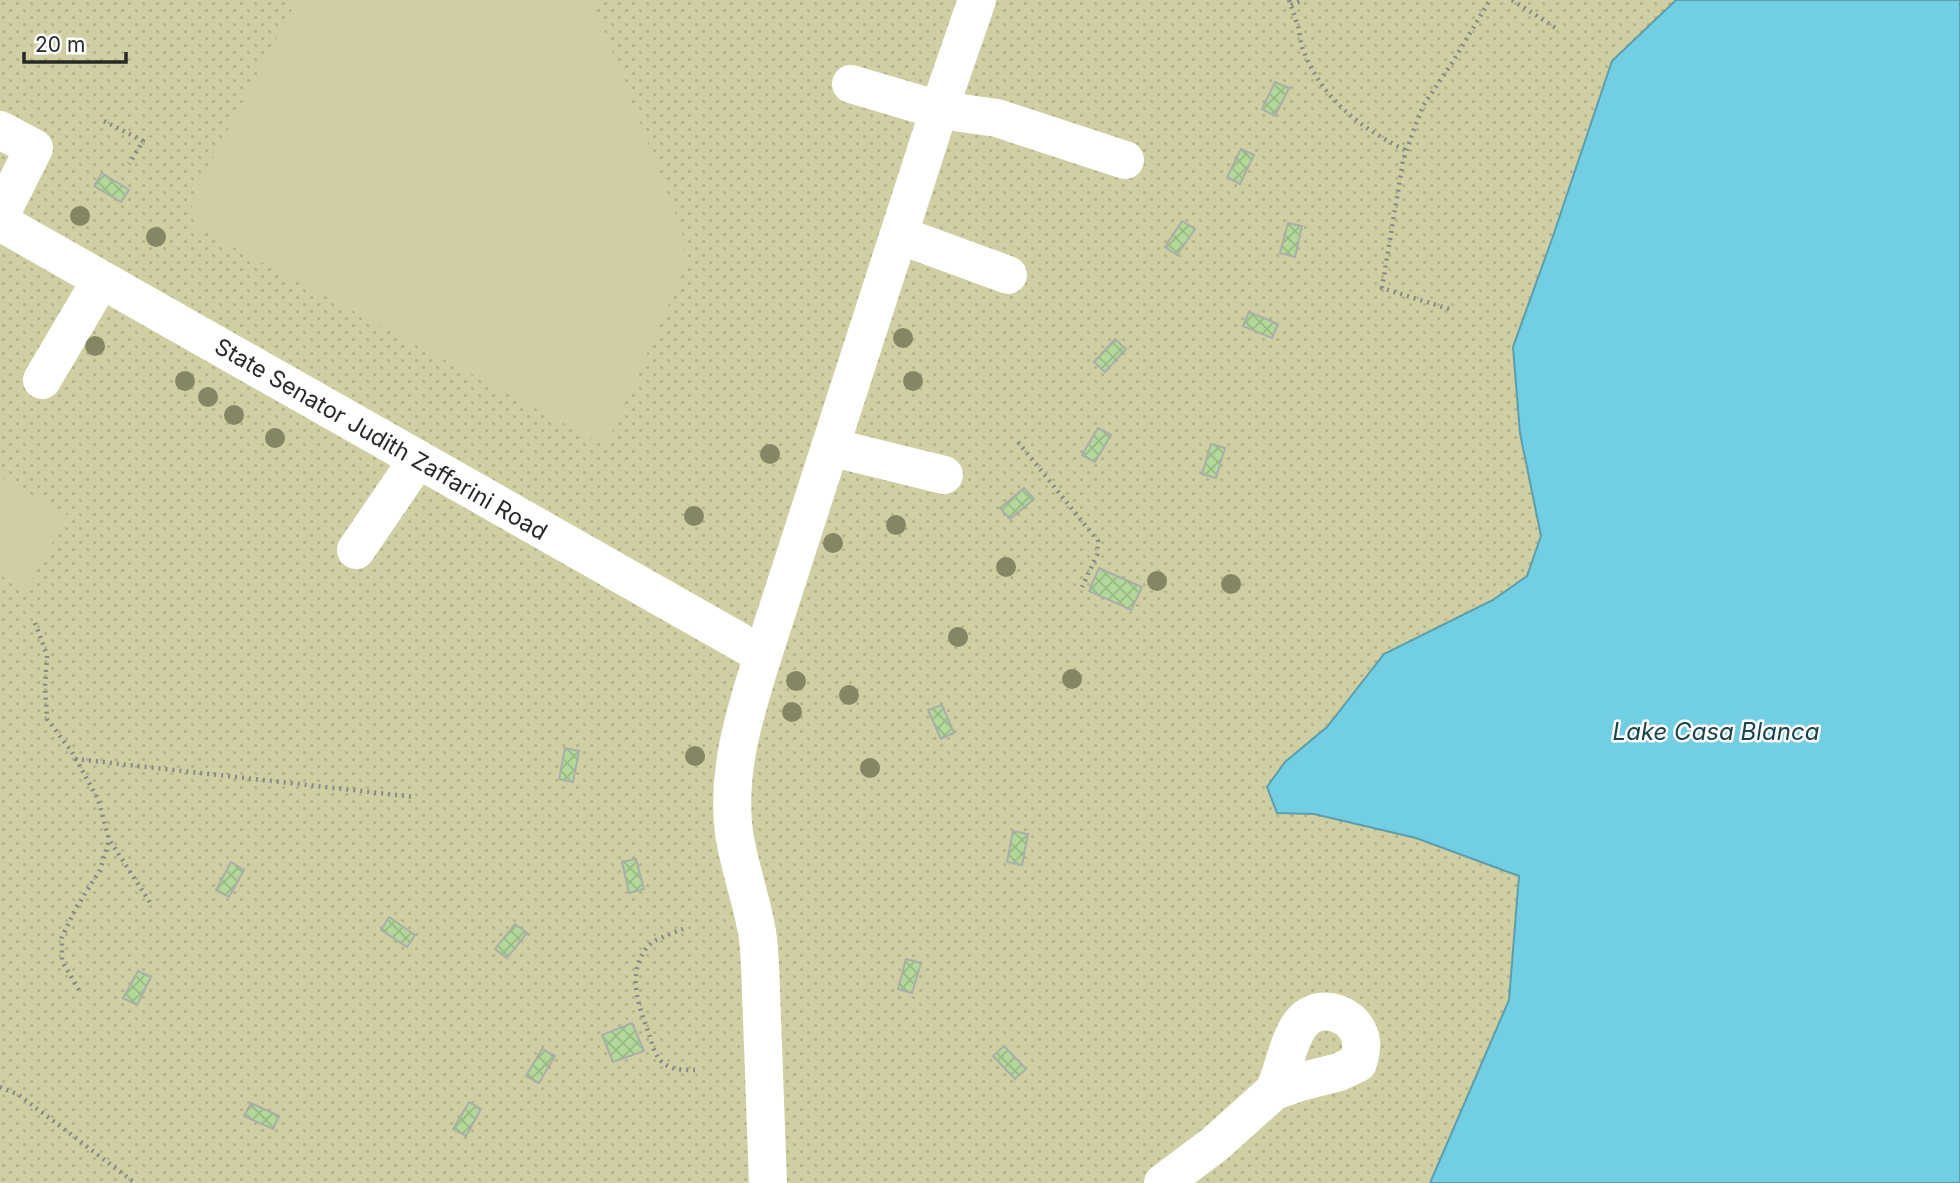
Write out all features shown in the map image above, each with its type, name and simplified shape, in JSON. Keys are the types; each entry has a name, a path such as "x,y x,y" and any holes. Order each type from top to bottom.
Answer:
{"street":[{"path":"768,1183 757,929 736,844 732,801 738,742 763,655 977,0"},
{"path":"851,84 939,110 997,118 1125,160"},
{"path":"0,130 34,148 0,216"},
{"name":"State Senator Judith Zaffarini Road","path":"0,222 763,655"},
{"path":"899,235 1009,275"},
{"path":"42,380 101,280"},
{"path":"830,447 944,475"},
{"path":"356,550 418,459"},
{"path":"1163,1183 1215,1144 1274,1091"}],"path":[{"path":"1303,0 1290,3 1303,50 1329,95 1360,125 1407,151"},
{"path":"1449,309 1381,288 1403,161 1423,106 1490,0"},
{"path":"1512,0 1556,28"},
{"path":"104,121 143,141 130,164"},
{"path":"1018,442 1098,541 1097,555 1082,587"},
{"path":"35,623 47,655 47,719 75,759 98,799 109,839 151,904"},
{"path":"75,759 415,797"},
{"path":"79,990 62,961 62,937 76,908 100,870 109,839"},
{"path":"683,929 646,947 638,963 636,1001 656,1055 664,1064 677,1069 695,1070"},
{"path":"0,1087 19,1096 135,1183"}],"green space":[{"path":"0,0 1960,0 1960,1183 0,1183"},
{"path":"297,0 592,0 683,237 684,270 606,446 196,227 192,213 192,197"},
{"path":"0,477 68,515 26,590 0,575"}],"water":[{"name":"Lake Casa Blanca","path":"1676,0 1960,0 1960,1183 1430,1183 1509,1000 1519,876 1416,838 1314,814 1277,813 1267,787 1285,762 1327,727 1384,654 1493,600 1527,576 1541,536 1520,433 1513,347 1612,61"}],"building":[{"path":"1275,82 1289,88 1275,116 1262,109"},
{"path":"1241,149 1254,155 1240,184 1227,177"},
{"path":"102,173 129,190 121,202 94,186"},
{"path":"1182,221 1195,229 1177,255 1165,247"},
{"path":"1288,223 1302,226 1295,257 1280,253"},
{"path":"1249,312 1278,324 1272,338 1243,326"},
{"path":"1115,339 1126,349 1105,372 1094,362"},
{"path":"1098,428 1111,435 1095,462 1082,455"},
{"path":"1211,444 1225,448 1216,478 1202,474"},
{"path":"1024,488 1034,499 1010,519 1000,508"},
{"path":"1099,568 1142,587 1131,610 1089,591"},
{"path":"942,705 954,733 941,739 928,710"},
{"path":"565,748 579,751 573,782 559,779"},
{"path":"1013,831 1028,834 1022,865 1007,862"},
{"path":"636,859 644,889 629,893 622,862"},
{"path":"231,862 244,870 229,897 216,890"},
{"path":"389,917 415,935 407,947 381,930"},
{"path":"515,924 527,933 507,958 495,949"},
{"path":"906,959 921,963 912,993 898,989"},
{"path":"138,971 151,977 137,1005 123,998"},
{"path":"632,1023 644,1051 613,1062 602,1035"},
{"path":"1004,1046 1026,1069 1015,1079 993,1056"},
{"path":"542,1049 555,1056 539,1083 526,1076"},
{"path":"469,1102 481,1109 466,1136 453,1129"},
{"path":"251,1103 279,1116 273,1129 244,1116"}]}
